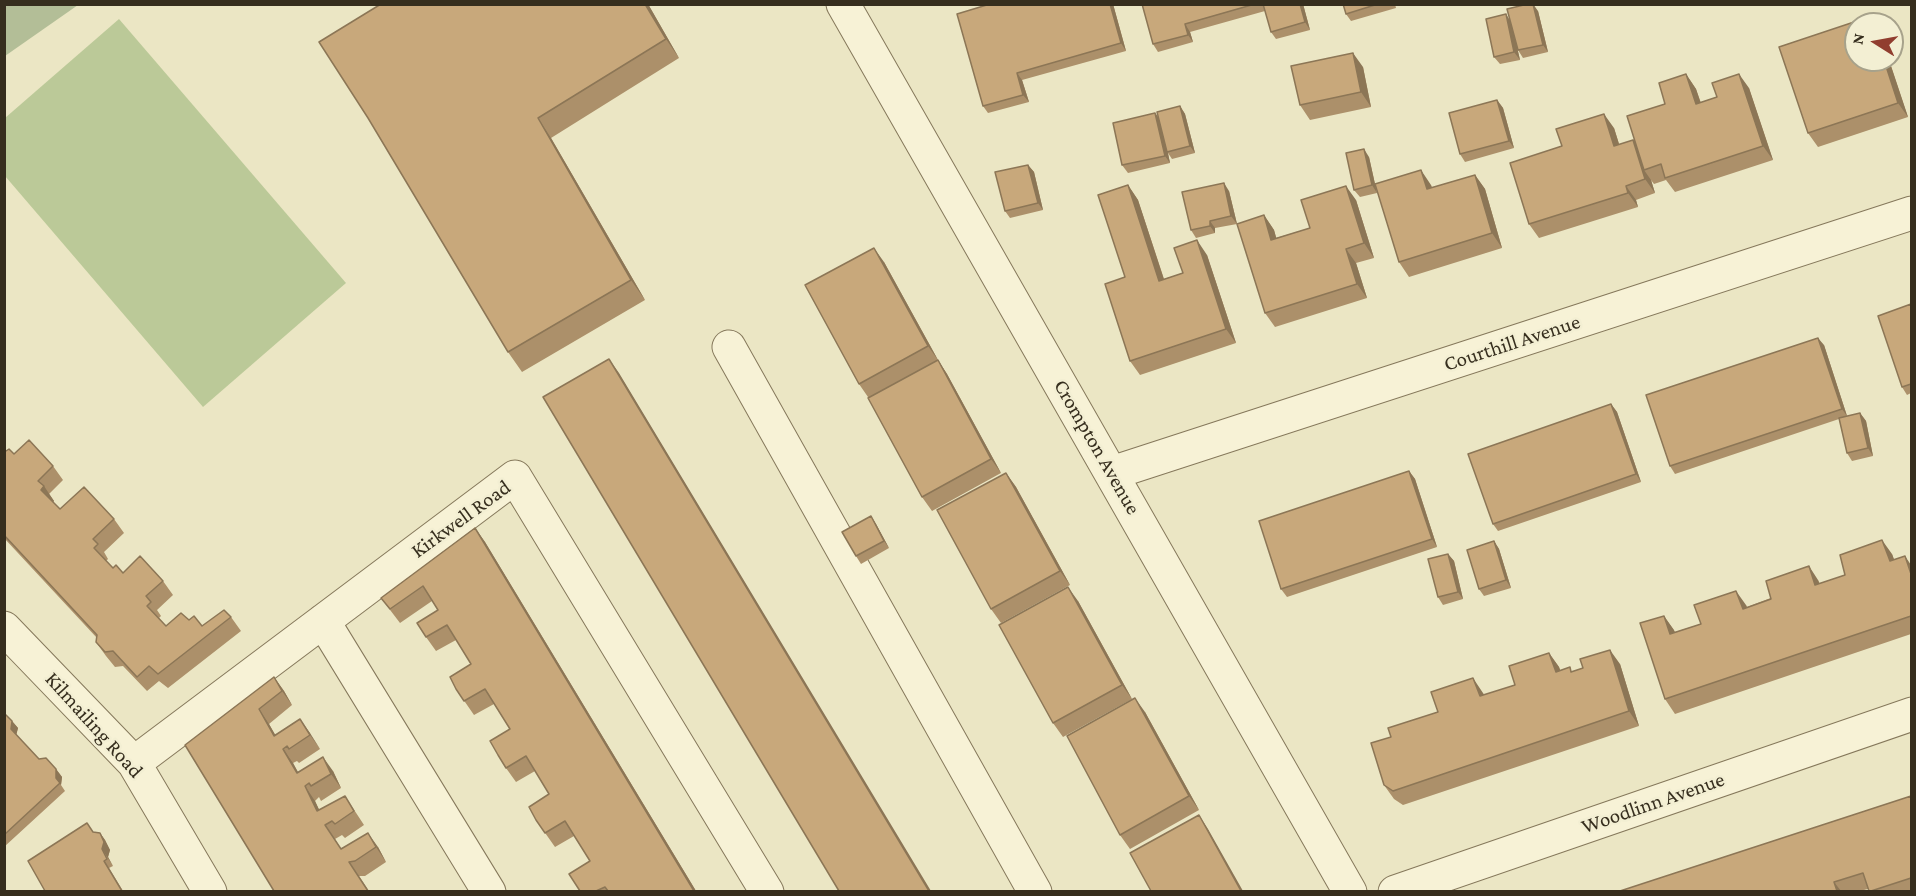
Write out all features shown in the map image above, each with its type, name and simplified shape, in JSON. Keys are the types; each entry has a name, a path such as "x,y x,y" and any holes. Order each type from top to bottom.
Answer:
{"street":[{"name":"Crompton Avenue","path":"843,4 1350,891"},
{"name":"Courthill Avenue","path":"1112,473 1911,213"},
{"path":"729,347 1035,891"},
{"name":"Kirkwell Road","path":"134,763 515,477 767,891"},
{"path":"323,621 489,891"},
{"name":"Kilmailing Road","path":"4,628 134,763 210,891"},
{"name":"Woodlinn Avenue","path":"1395,891 1911,714"}],"green space":[{"path":"5,4 78,4 78,5 5,56"},
{"path":"119,19 346,283 203,407 5,176 5,118"}],"building":[{"path":"381,4 645,4 666,39 538,118 631,280 508,352 368,118 319,42"},
{"path":"990,4 1110,4 1121,43 1017,73 1023,95 983,106 957,14"},
{"path":"1142,4 1255,4 1185,24 1188,35 1153,44"},
{"path":"1263,4 1300,4 1305,22 1271,32"},
{"path":"1343,4 1378,4 1346,14"},
{"path":"1533,4 1543,45 1518,50 1507,9"},
{"path":"1506,14 1514,52 1494,57 1486,19"},
{"path":"1844,25 1844,72 1888,72 1898,103 1808,133 1779,47"},
{"path":"1353,53 1361,92 1300,105 1291,66"},
{"path":"1686,74 1696,104 1717,97 1712,83 1739,74 1763,146 1665,178 1661,164 1644,170 1627,116 1665,104 1659,83"},
{"path":"1497,100 1509,141 1460,154 1449,113"},
{"path":"1180,106 1190,146 1167,152 1157,112"},
{"path":"1155,113 1165,156 1122,165 1113,123"},
{"path":"1604,114 1614,146 1633,140 1645,179 1626,186 1628,193 1529,224 1510,163 1562,146 1556,129"},
{"path":"1364,149 1372,185 1354,190 1346,153"},
{"path":"1028,165 1038,203 1005,211 995,172"},
{"path":"1421,170 1427,189 1475,175 1492,233 1399,262 1375,184"},
{"path":"1224,183 1231,216 1210,221 1210,226 1191,230 1182,192"},
{"path":"1128,185 1159,281 1183,273 1174,248 1197,240 1226,329 1130,361 1105,284 1125,277 1098,195"},
{"path":"1346,186 1364,243 1346,249 1357,284 1265,313 1237,224 1264,215 1271,240 1310,228 1301,200"},
{"path":"874,248 928,346 859,384 805,285"},
{"path":"1911,304 1911,384 1902,387 1878,316"},
{"path":"1818,338 1842,409 1670,466 1646,395"},
{"path":"609,359 929,891 839,891 543,397"},
{"path":"938,360 991,459 922,497 868,398"},
{"path":"1611,404 1636,474 1493,524 1468,454"},
{"path":"1860,413 1868,448 1847,453 1839,418"},
{"path":"29,440 53,466 38,481 44,486 41,490 60,509 84,487 114,519 93,539 98,544 94,548 113,568 116,565 123,573 140,556 163,581 146,596 151,602 147,606 166,626 181,613 189,620 194,616 202,626 224,610 231,617 158,674 149,666 137,677 113,651 105,652 96,642 97,635 4,535 4,450 9,449 14,454"},
{"path":"1409,471 1432,539 1281,589 1259,521"},
{"path":"1006,473 1060,571 991,609 937,510"},
{"path":"871,516 884,541 856,556 842,532"},
{"path":"475,528 694,891 608,891 605,887 596,891 580,891 569,874 590,861 565,821 545,833 536,820 529,807 549,794 526,756 506,768 498,755 490,741 510,729 485,689 464,701 456,689 450,677 471,664 447,625 426,637 417,623 438,610 423,586 390,609 381,598"},
{"path":"1882,540 1890,561 1905,556 1911,574 1911,616 1665,699 1640,623 1664,616 1670,634 1701,624 1694,605 1736,591 1743,609 1771,599 1766,581 1809,566 1815,585 1845,575 1840,555"},
{"path":"1494,541 1506,580 1479,589 1467,550"},
{"path":"1448,554 1458,592 1438,597 1428,559"},
{"path":"1068,587 1122,685 1053,723 999,625"},
{"path":"1610,650 1629,711 1393,791 1384,785 1371,743 1391,737 1388,728 1438,712 1431,692 1473,678 1480,696 1515,685 1509,666 1549,653 1556,672 1570,667 1571,672 1583,668 1580,659"},
{"path":"274,677 282,691 259,709 274,736 300,719 310,735 289,749 287,746 283,749 297,773 323,757 331,774 311,786 309,783 305,786 317,811 345,796 354,811 335,824 332,821 325,825 341,849 368,833 376,847 355,861 349,862 368,891 274,891 185,745"},
{"path":"1135,698 1189,796 1120,835 1067,736"},
{"path":"4,713 12,721 11,729 39,759 46,758 56,769 56,778 60,783 4,835"},
{"path":"1911,796 1911,878 1871,891 1869,891 1863,873 1834,882 1837,891 1620,891"},
{"path":"1199,815 1241,891 1151,891 1130,853"},
{"path":"87,823 93,832 100,833 104,842 102,849 107,859 104,861 122,891 45,891 28,861"}]}
